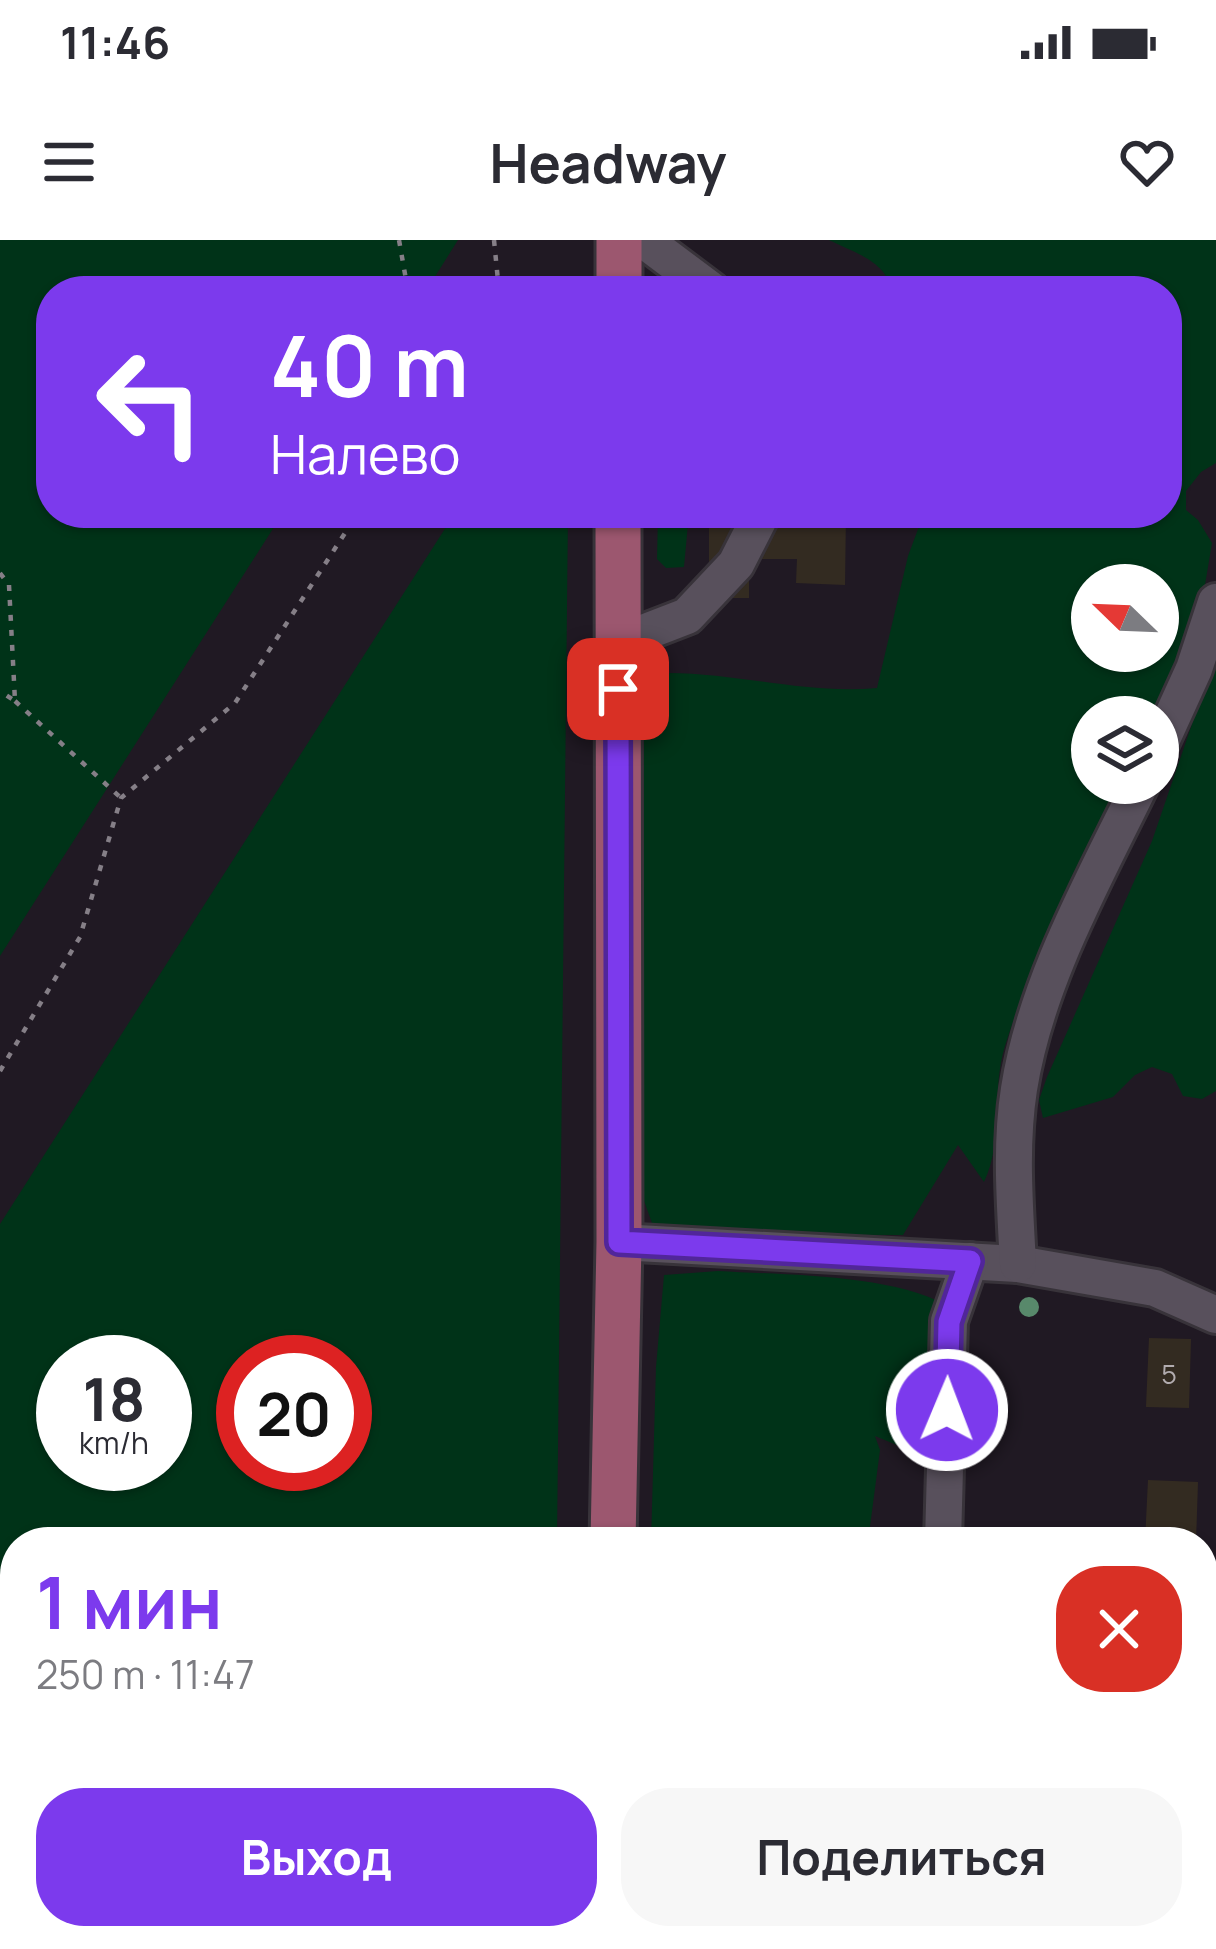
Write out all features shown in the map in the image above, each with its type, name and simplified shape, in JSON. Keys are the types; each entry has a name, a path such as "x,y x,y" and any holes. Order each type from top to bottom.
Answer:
{"main road":[{"path":"619,276 620,240"},
{"path":"614,1527 619,1242 618,528"}],"street":[{"path":"644,240 692,276"},
{"path":"617,643 687,616 736,564 754,528"},
{"path":"1179,703 1216,602"},
{"path":"1018,1264 1016,1122 1027,1052 1054,968 1131,804"},
{"path":"619,1242 1018,1264 1155,1288 1207,1310"},
{"path":"944,1527 949,1322 970,1261"}],"path":[{"path":"399,240 405,276"},
{"path":"494,240 498,276"},
{"path":"0,1071 80,938 121,798 235,703 348,528"},
{"path":"0,573 8,586 15,700"},
{"path":"0,691 121,798"}],"green space":[{"path":"0,240 458,240 435,276 36,276 36,528 273,528 0,956"},
{"path":"829,240 1216,240 1216,463 1201,472 1186,491 1186,510 1212,543 1205,585 1179,656 1179,564 1071,564 1071,672 1173,672 1165,696 1071,696 1071,804 1114,804 1059,912 1005,1046 994,1150 984,1182 958,1145 903,1235 663,1234 652,1223 643,1198 644,691 659,673 822,688 877,688 918,528 1182,528 1182,276 886,276 876,265"},
{"path":"445,528 568,528 557,1527 0,1527 0,1224"},
{"path":"658,528 688,528 684,567 666,568 657,559"},
{"path":"1216,667 1216,1091 1202,1099 1183,1096 1172,1074 1152,1067 1135,1075 1113,1097 1043,1118 1039,1100 1047,1077 1165,804 1179,804 1179,762"},
{"path":"718,1271 804,1275 896,1287 946,1305 930,1323 931,1370 903,1401 925,1434 922,1446 909,1450 875,1436 880,1450 870,1527 651,1527 664,1275"}],"building":[{"path":"709,528 846,528 845,585 796,583 797,559 749,559 749,598 709,598"},
{"path":"1149,1338 1191,1339 1189,1408 1146,1407"},
{"path":"1148,1480 1198,1482 1196,1527 1146,1527"}],"route":[{"path":"618,689 619,1242 970,1261 949,1322 947,1410"}]}
